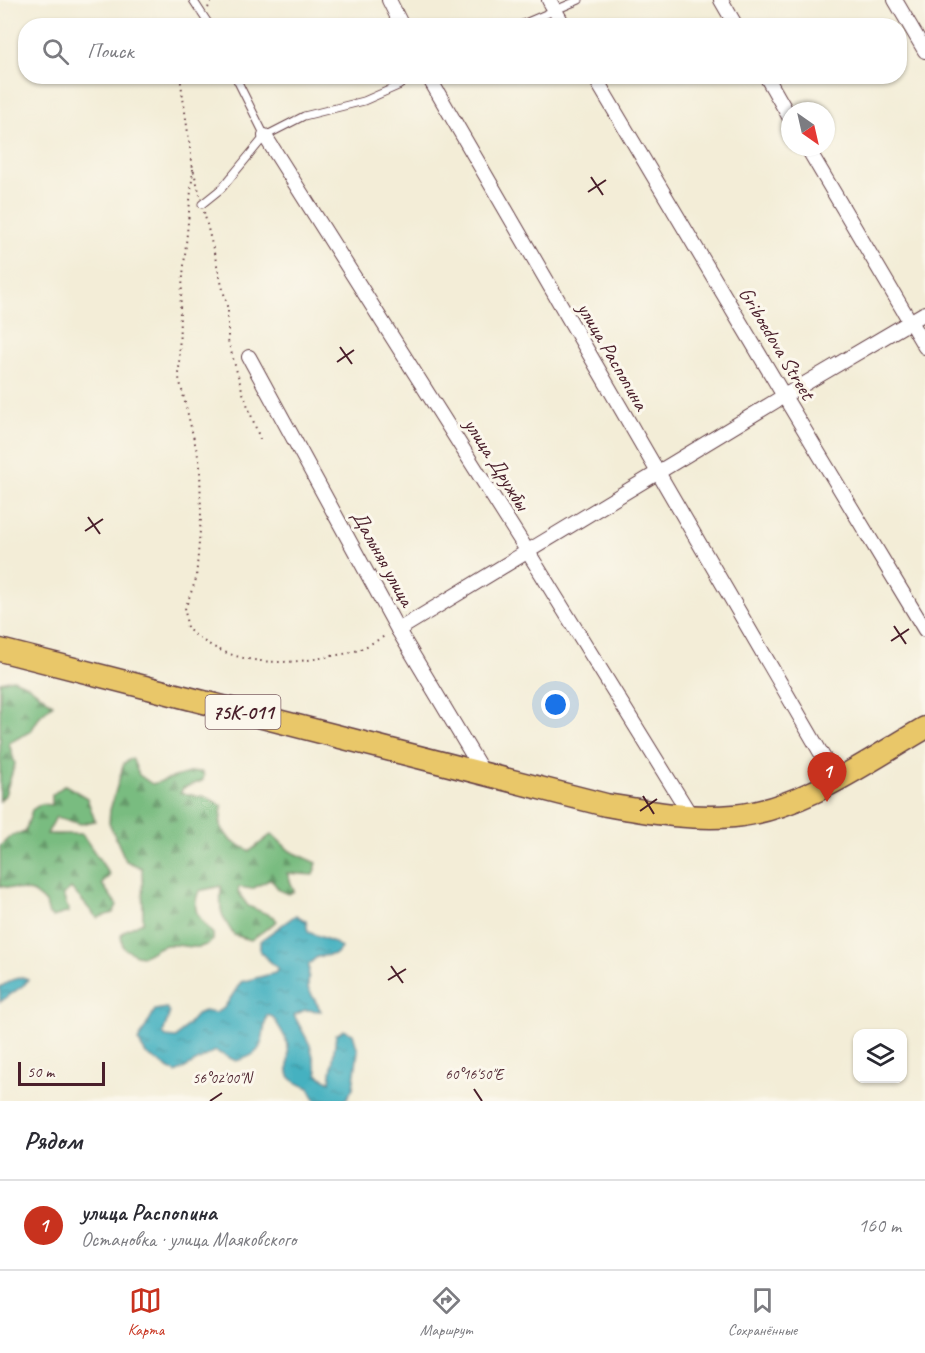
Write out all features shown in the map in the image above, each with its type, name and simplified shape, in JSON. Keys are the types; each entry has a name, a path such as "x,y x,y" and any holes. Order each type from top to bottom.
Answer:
{"main road":[{"name":"75К-011","path":"0,650 485,776"},
{"path":"485,776 606,805 691,816 734,816 771,809 806,796 925,728"}],"street":[{"path":"389,0 398,18"},
{"path":"721,0 731,18"},
{"path":"895,0 906,18"},
{"path":"907,20 925,51"},
{"name":"улица Распопина","path":"433,84 836,779"},
{"name":"Griboedova Street","path":"599,84 925,630"},
{"path":"771,84 781,102"},
{"name":"улица Дружбы","path":"265,136 528,552 691,816"},
{"path":"812,156 925,347"},
{"path":"398,630 925,313"},
{"name":"Дальняя улица","path":"249,357 398,630 485,776"}],"lane":[{"path":"193,0 205,18"},
{"path":"531,18 552,5 579,0"},
{"path":"239,84 265,136"},
{"path":"202,204 222,188 265,136 304,116 364,100 401,84"}],"path":[{"path":"181,84 194,169 228,310 228,341 243,393 261,442"},
{"path":"194,169 180,308 178,378 200,464 201,518 196,579 185,609 187,628 203,642 241,659 278,662 305,661 357,651 398,630"}],"green space":[{"path":"13,679 27,685 53,704 40,716 31,731 9,743 15,764 5,795 0,801 0,682"},
{"path":"132,758 139,775 152,784 192,772 202,772 204,776 202,781 183,788 180,793 209,798 222,806 220,826 231,841 250,851 272,834 290,851 317,863 313,875 287,873 294,891 289,894 279,890 271,879 252,889 239,887 238,892 248,906 274,917 277,921 251,940 234,935 222,912 221,886 199,891 196,898 196,910 200,919 213,934 213,940 207,944 196,947 161,946 143,956 131,953 123,947 121,936 124,931 143,922 142,868 126,861 109,823 110,810 124,763"},
{"path":"65,785 87,798 95,821 81,824 56,817 47,834 82,834 110,875 102,884 117,905 113,913 97,918 71,888 63,895 69,912 53,917 49,915 46,903 32,892 0,886 0,846 12,835 25,832 32,810 41,804 52,805 52,795"}],"water":[{"path":"296,915 306,921 308,932 334,942 341,948 336,954 317,957 309,964 308,988 321,1011 305,1010 294,1015 310,1045 318,1075 330,1082 336,1035 344,1030 353,1034 358,1051 353,1088 347,1098 343,1101 316,1101 309,1088 290,1077 286,1039 273,1017 267,1015 261,1045 258,1050 246,1058 236,1061 215,1051 176,1073 146,1054 138,1041 155,1010 167,1008 170,1012 163,1033 166,1037 176,1038 197,1014 204,1011 215,1013 224,1008 241,982 275,973 278,969 260,952 260,941"},
{"path":"22,977 28,979 25,984 0,1002 0,987"}],"place":[{"name":"улица Распопина","path":"827,802"}]}
